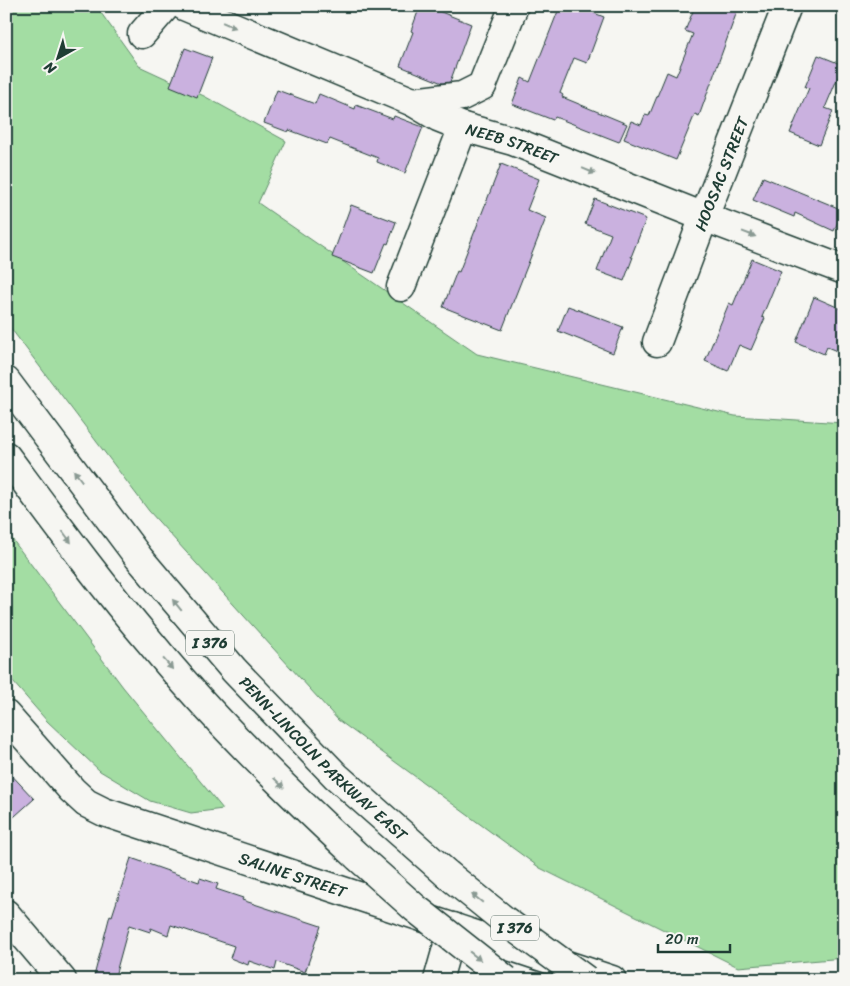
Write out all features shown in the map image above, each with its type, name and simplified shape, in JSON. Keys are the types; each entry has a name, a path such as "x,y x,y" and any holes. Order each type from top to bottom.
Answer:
{"main road":[{"path":"142,34 166,6"},
{"name":"NEEB STREET","path":"184,6 413,102 438,117 463,128 513,141 844,270"},
{"path":"413,102 462,96 482,86 514,6"},
{"name":"HOOSAC STREET","path":"657,342 787,6"},
{"path":"401,287 463,128"},
{"name":"PENN-LINCOLN PARKWAY EAST","path":"6,381 139,558 234,670 336,776 447,874 504,920 586,980"},
{"name":"I 376","path":"6,456 104,586 163,658 251,754 304,807 415,908 506,980"},
{"name":"SALINE STREET","path":"6,715 72,790 86,803 104,812 612,980"},
{"path":"6,914 62,980"},
{"path":"438,980 454,927"}],"green space":[{"path":"6,6 96,6 139,66 204,96 286,141 258,203 477,354 735,416 844,423 844,958 738,967 540,868 338,720 149,511 6,322"},
{"path":"6,531 123,687 223,809 191,813 150,801 100,771 47,721 6,674"}],"building":[{"path":"420,6 426,6 471,24 450,82 442,83 400,66 413,32 411,31"},
{"path":"560,6 596,6 594,13 604,17 587,63 574,58 560,93 563,95 562,97 627,124 619,142 555,117 553,120 512,104 522,78 530,82"},
{"path":"695,6 739,6 699,116 695,114 676,160 624,139 631,121 641,125 645,115 649,116 667,72 676,76 693,34 685,31"},
{"path":"185,48 212,58 197,97 170,86"},
{"path":"818,55 843,65 825,108 833,111 819,145 790,133 809,88 805,87"},
{"path":"277,90 315,104 319,94 355,109 356,105 393,119 394,116 423,127 405,173 377,162 378,158 330,139 327,144 264,123"},
{"path":"501,164 539,179 527,210 546,218 502,330 443,307 457,271 459,272"},
{"path":"763,177 843,210 834,231 795,213 794,217 753,200"},
{"path":"595,199 646,219 624,281 597,271 611,234 585,224"},
{"path":"351,205 396,222 374,273 332,257"},
{"path":"752,259 781,271 762,317 765,318 751,350 739,345 728,371 705,361 729,303 733,305"},
{"path":"814,297 844,310 844,354 827,347 824,354 796,342"},
{"path":"568,306 623,327 613,353 558,331"},
{"path":"6,769 34,799 6,824"},
{"path":"131,858 199,882 200,878 218,884 216,889 243,898 242,900 321,926 305,972 277,962 275,970 249,961 248,965 230,958 234,946 171,925 168,935 151,928 150,932 129,925 114,980 93,980 110,915 112,916"}]}
